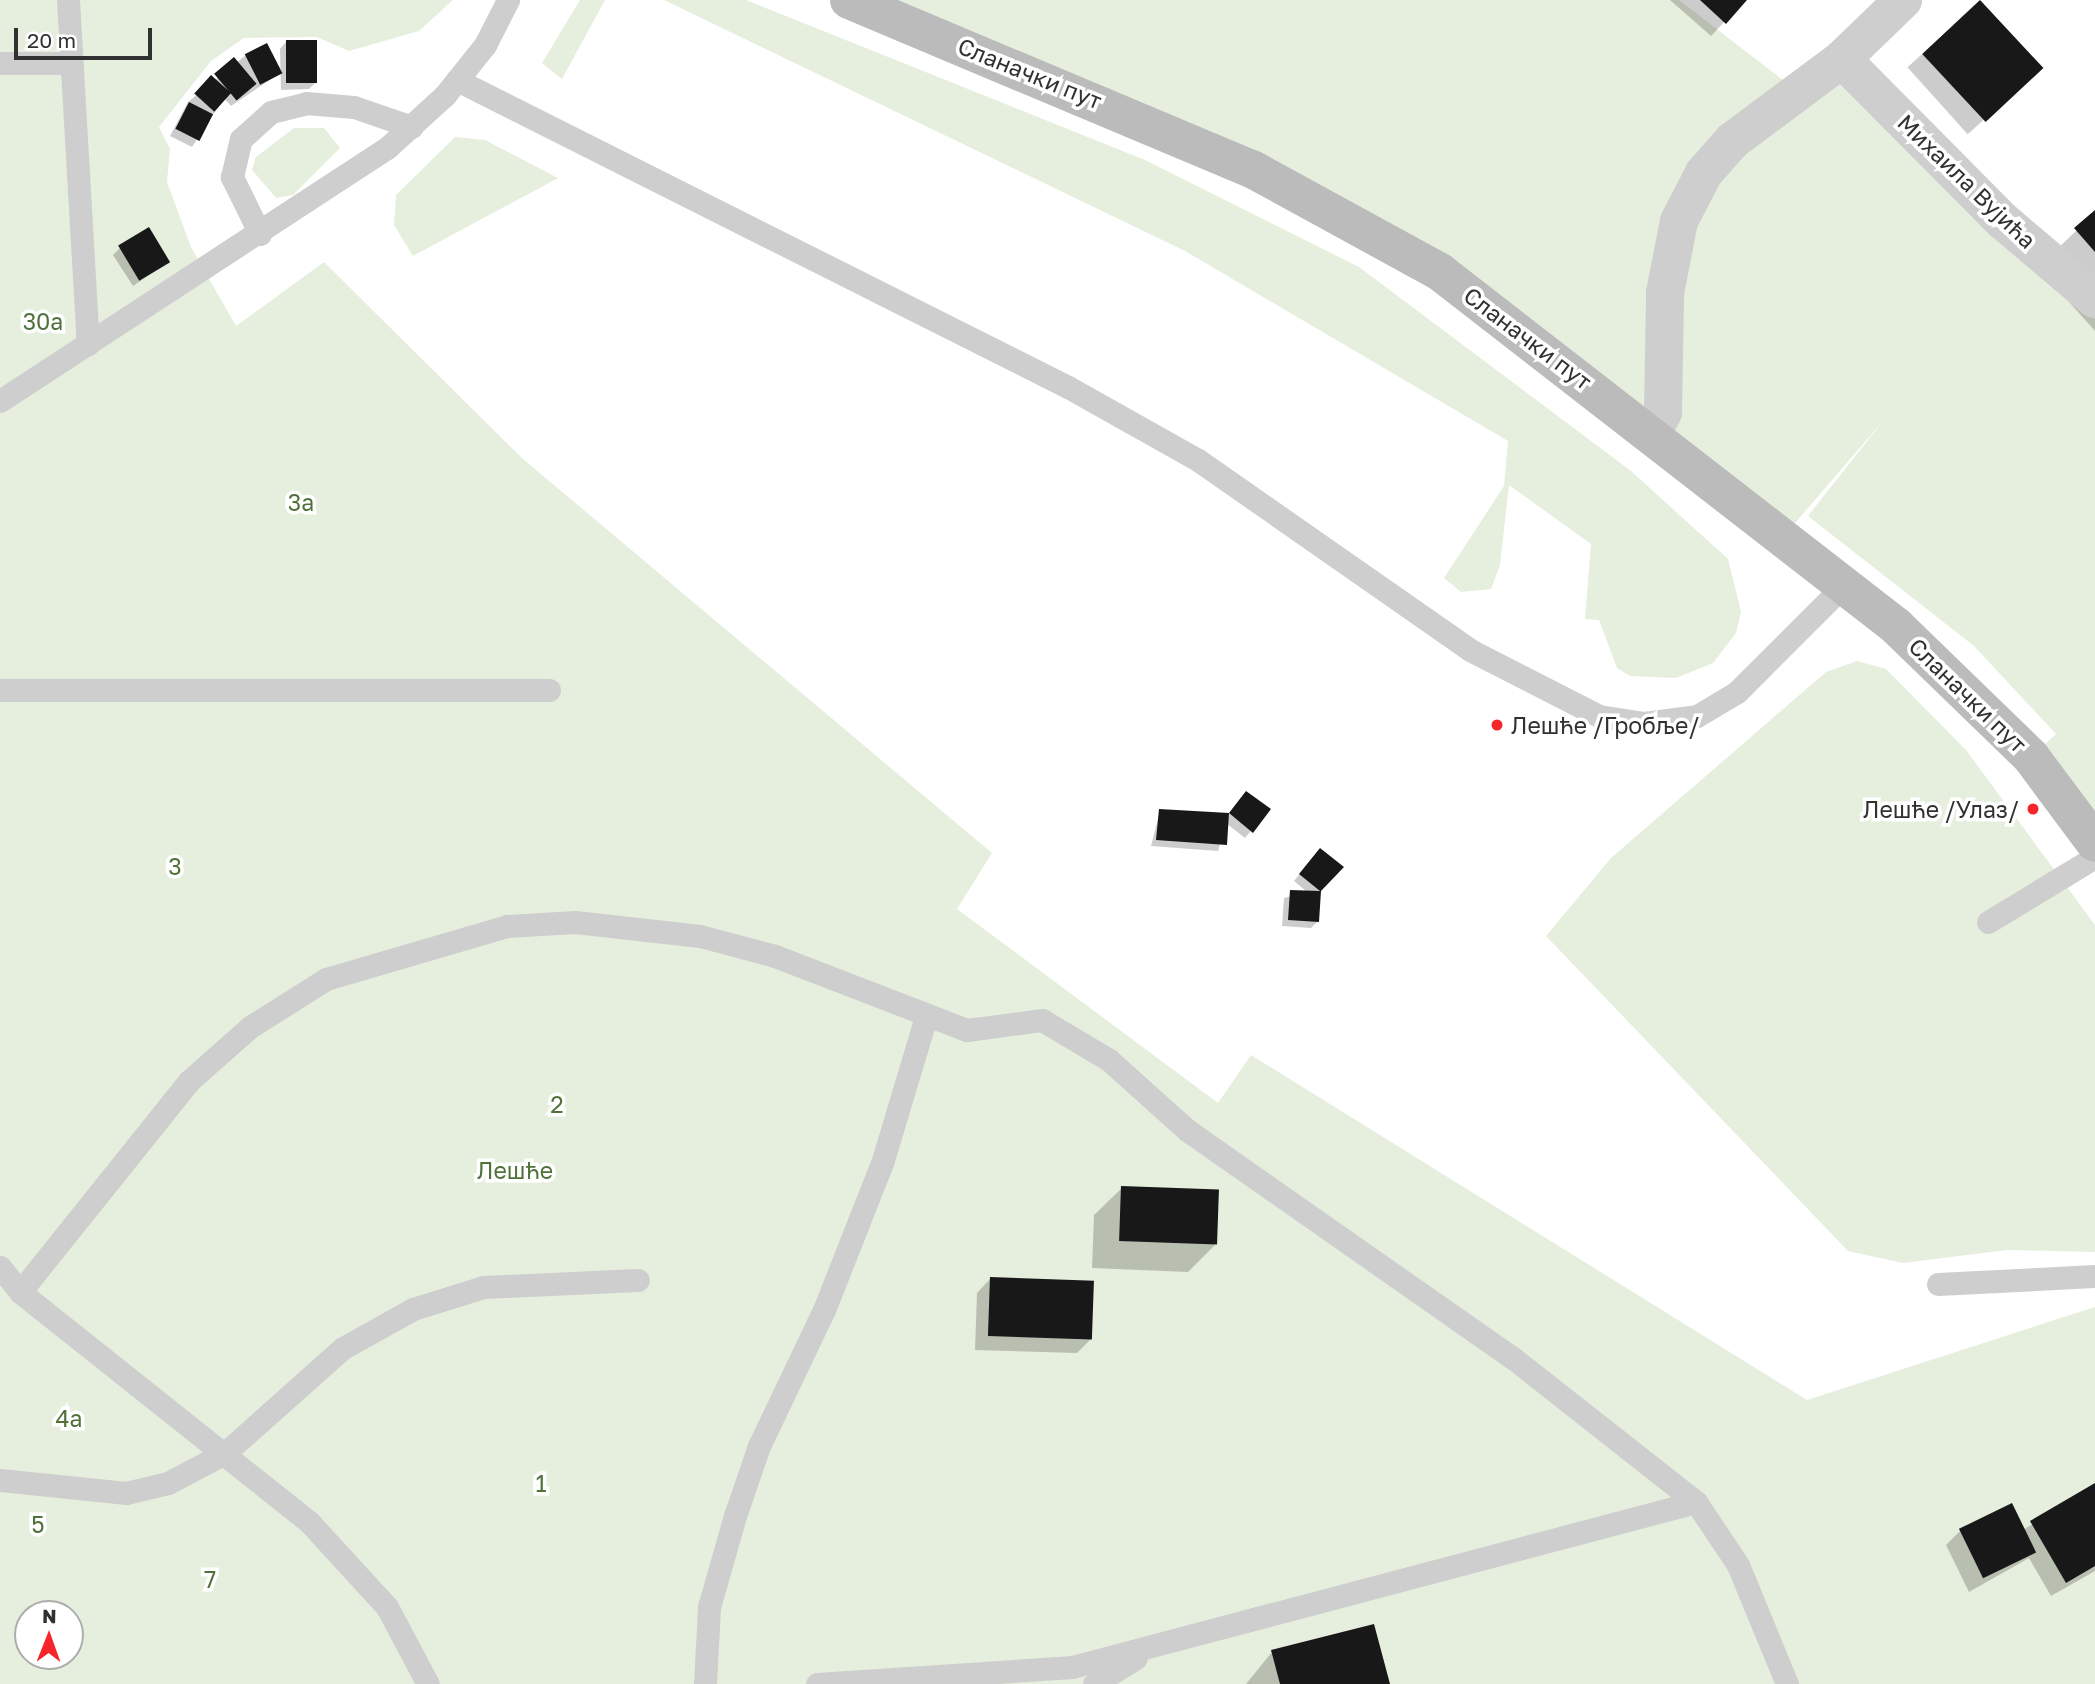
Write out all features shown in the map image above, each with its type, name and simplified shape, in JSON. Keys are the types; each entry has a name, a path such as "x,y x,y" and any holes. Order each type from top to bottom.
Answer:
{"street":[{"name":"Сланачки пут","path":"849,0 1150,122 1364,228 1440,272 1845,584 1968,690 2031,757 2095,843"},
{"path":"1652,434 1663,412 1665,293 1679,221 1704,173 1732,141 1842,59 1903,0"},
{"name":"Михаила Вујића","path":"1842,59 2003,221 2095,299"}],"lane":[{"path":"68,0 88,344"},
{"path":"0,401 260,234 412,127 457,80 508,0"},
{"path":"0,63 71,63"},
{"path":"457,80 1079,393 1198,460 1470,650 1599,716 1644,723 1698,716 1737,692 1845,584"},
{"path":"260,234 232,177 241,139 271,112 306,103 355,107 412,127"},
{"path":"0,690 549,690"},
{"path":"1988,922 2095,857"},
{"path":"20,1292 189,1081 250,1027 326,979 428,944 507,926 634,926 775,956 926,1017 967,1030 1042,1020 1109,1060 1188,1130 1513,1358 1696,1502 1738,1565 1787,1684"},
{"path":"705,1684 709,1607 735,1516 759,1446 824,1310 883,1160 926,1017"},
{"path":"0,1267 20,1292 310,1523 387,1607 429,1684"},
{"path":"1938,1284 2095,1276"},
{"path":"0,1480 126,1493 168,1483 225,1453 343,1348 413,1309 483,1287 638,1280"},
{"path":"817,1684 999,1677 1072,1667 1696,1502"},
{"path":"1094,1684 1157,1644"}],"green space":[{"name":"Лешће","path":"0,0 453,0 419,31 349,51 317,37 244,38 211,61 159,127 170,149 167,182 191,247 236,326 324,262 523,459 992,853 957,909 1218,1103 1251,1055 1807,1400 2095,1307 2095,1684 0,1684"},
{"path":"580,0 605,0 562,79 542,63"},
{"path":"664,0 746,0 1145,160 1359,267 1631,471 1728,559 1741,612 1736,633 1713,663 1676,678 1630,676 1617,668 1599,620 1585,619 1591,544 1509,485 1500,565 1491,589 1461,592 1444,578 1504,486 1508,441 1185,251"},
{"path":"849,0 1679,0 1796,90 1842,59 2095,299 2095,843 2031,757 2056,734 1974,646 1808,516 1883,421 1783,537 1440,272"},
{"path":"294,128 324,128 340,148 293,195 276,198 252,170 256,157"},
{"path":"455,137 485,140 558,178 413,256 394,225 396,195"},
{"path":"1857,661 1886,669 1966,750 2095,925 2095,1252 2007,1250 1903,1263 1848,1251 1546,936 1611,858 1826,672"}],"building":[{"path":"1700,0 1747,0 1726,24"},
{"path":"1980,0 2043,68 1986,122 1922,54"},
{"path":"286,40 317,40 317,83 286,83"},
{"path":"267,43 282,73 260,85 245,54"},
{"path":"234,57 256,84 237,101 214,74"},
{"path":"211,75 231,93 214,112 194,94"},
{"path":"189,102 213,114 199,141 175,129"},
{"path":"2095,210 2095,252 2074,228"},
{"path":"149,227 170,262 139,281 118,246"},
{"path":"1246,791 1271,809 1253,833 1229,813"},
{"path":"1159,809 1229,813 1227,845 1156,840"},
{"path":"1320,848 1344,867 1321,891 1319,922 1288,920 1290,890 1320,891 1299,874"},
{"path":"1121,1186 1219,1189 1217,1244 1119,1241"},
{"path":"990,1277 1094,1281 1092,1340 988,1336"},
{"path":"2095,1483 2095,1566 2066,1583 2030,1521"},
{"path":"2012,1503 2036,1552 1983,1578 1959,1529"},
{"path":"1374,1624 1390,1684 1280,1684 1271,1650"}],"place":[{"name":"Лешће /Гробље/","path":"1497,725"},
{"name":"Лешће /Улаз/","path":"2033,809"}],"park label":[{"name":"30a","path":"43,321"},
{"name":"3a","path":"301,502"},
{"name":"3","path":"175,866"},
{"name":"2","path":"557,1104"},
{"name":"4a","path":"69,1418"},
{"name":"1","path":"541,1483"},
{"name":"5","path":"38,1524"},
{"name":"7","path":"210,1579"}]}
